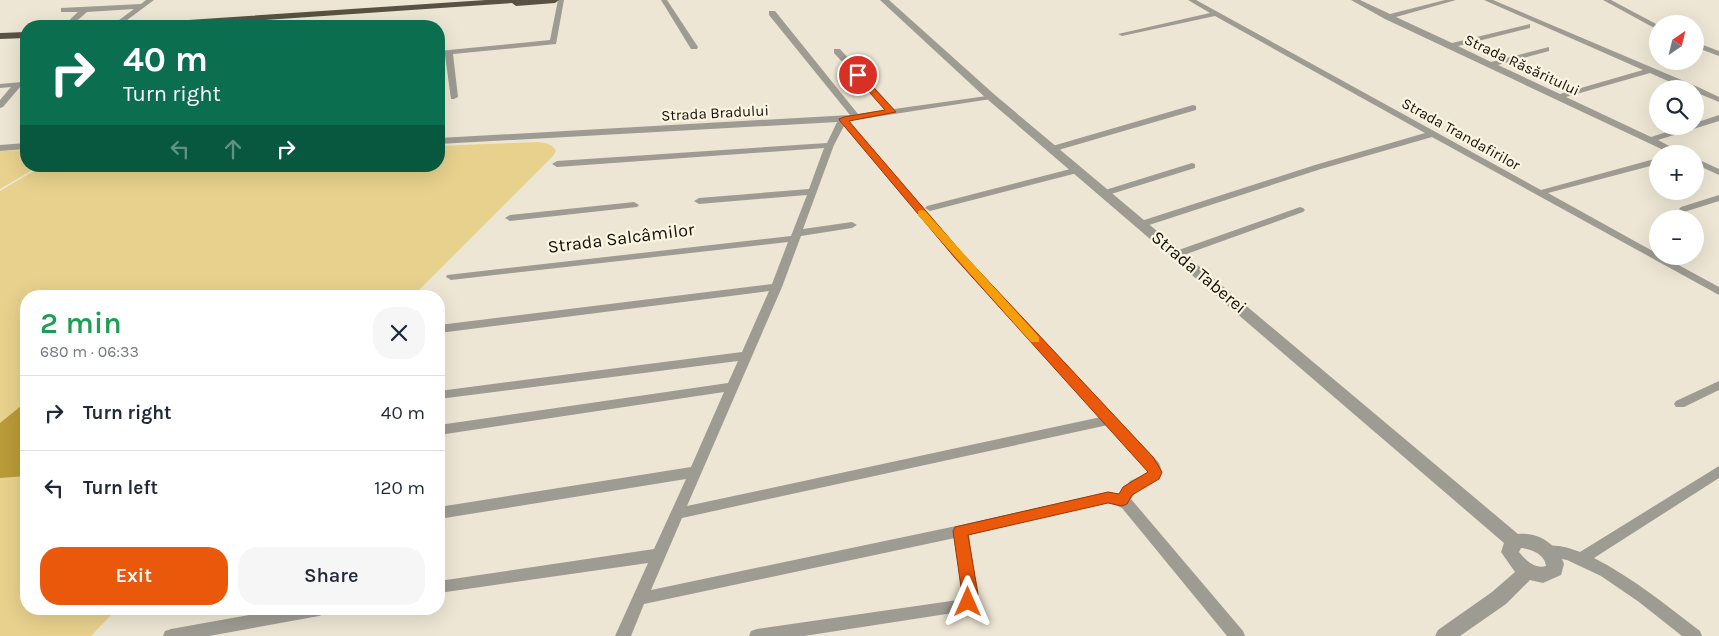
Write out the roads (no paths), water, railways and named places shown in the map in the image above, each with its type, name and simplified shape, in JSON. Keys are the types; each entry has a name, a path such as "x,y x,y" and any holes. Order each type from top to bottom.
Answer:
{"highway":[{"path":"231,20 523,0"},
{"path":"271,20 555,0"},
{"path":"0,38 20,36"}],"street":[{"path":"74,0 64,10 142,6"},
{"path":"123,20 151,0"},
{"path":"445,52 553,42 561,0"},
{"path":"664,0 694,47"},
{"name":"Strada Taberei","path":"884,0 991,96 1515,542 1531,542 1548,552"},
{"name":"Strada Trandafirilor","path":"1191,0 1719,292"},
{"name":"Strada Răsăritului","path":"1354,0 1661,145"},
{"path":"1388,16 1454,0"},
{"path":"1487,0 1672,80"},
{"path":"1606,0 1649,23"},
{"path":"74,20 85,10"},
{"path":"772,13 850,118 953,249 1148,461 1155,472 1154,476 1128,491 1122,500"},
{"path":"1122,34 1216,14"},
{"path":"1451,46 1527,26"},
{"path":"1704,48 1719,54"},
{"path":"1489,64 1546,49"},
{"path":"837,51 892,112"},
{"path":"449,52 454,97"},
{"path":"1558,97 1650,71"},
{"path":"0,86 20,84"},
{"path":"0,105 20,86"},
{"path":"1704,93 1719,100"},
{"name":"Strada Bradului","path":"445,141 850,118 991,96"},
{"path":"1054,150 1189,111"},
{"path":"623,636 777,286 798,235 830,145 850,118"},
{"path":"1704,123 1719,118"},
{"path":"1142,224 1318,167 1432,134"},
{"path":"1651,140 1667,135"},
{"path":"557,164 830,145"},
{"path":"0,148 20,146"},
{"path":"1705,166 1719,161"},
{"path":"1539,193 1649,163"},
{"path":"1105,193 1192,166"},
{"path":"1705,166 1719,172"},
{"path":"930,208 1078,170"},
{"path":"699,201 814,192"},
{"path":"1684,209 1719,198"},
{"path":"510,218 634,205"},
{"path":"1177,254 1300,210"},
{"name":"Strada Salcâmilor","path":"451,277 798,235 852,225"},
{"path":"445,328 777,286"},
{"path":"445,394 746,356"},
{"path":"1680,404 1719,385"},
{"path":"445,429 731,387"},
{"path":"676,514 1110,420"},
{"path":"1581,559 1719,471"},
{"path":"445,512 694,472"},
{"path":"639,599 960,531 1108,497 1122,500 1237,636"},
{"path":"756,636 961,606 968,602 970,594 960,531"},
{"path":"1515,542 1510,548 1512,557 1528,571 1542,575 1552,573 1555,570 1556,561 1548,552"},
{"path":"1548,552 1563,553 1581,559 1620,580 1694,636"},
{"path":"445,586 658,555"},
{"path":"1445,636 1499,598 1528,571"},
{"path":"171,636 286,615"}]}
